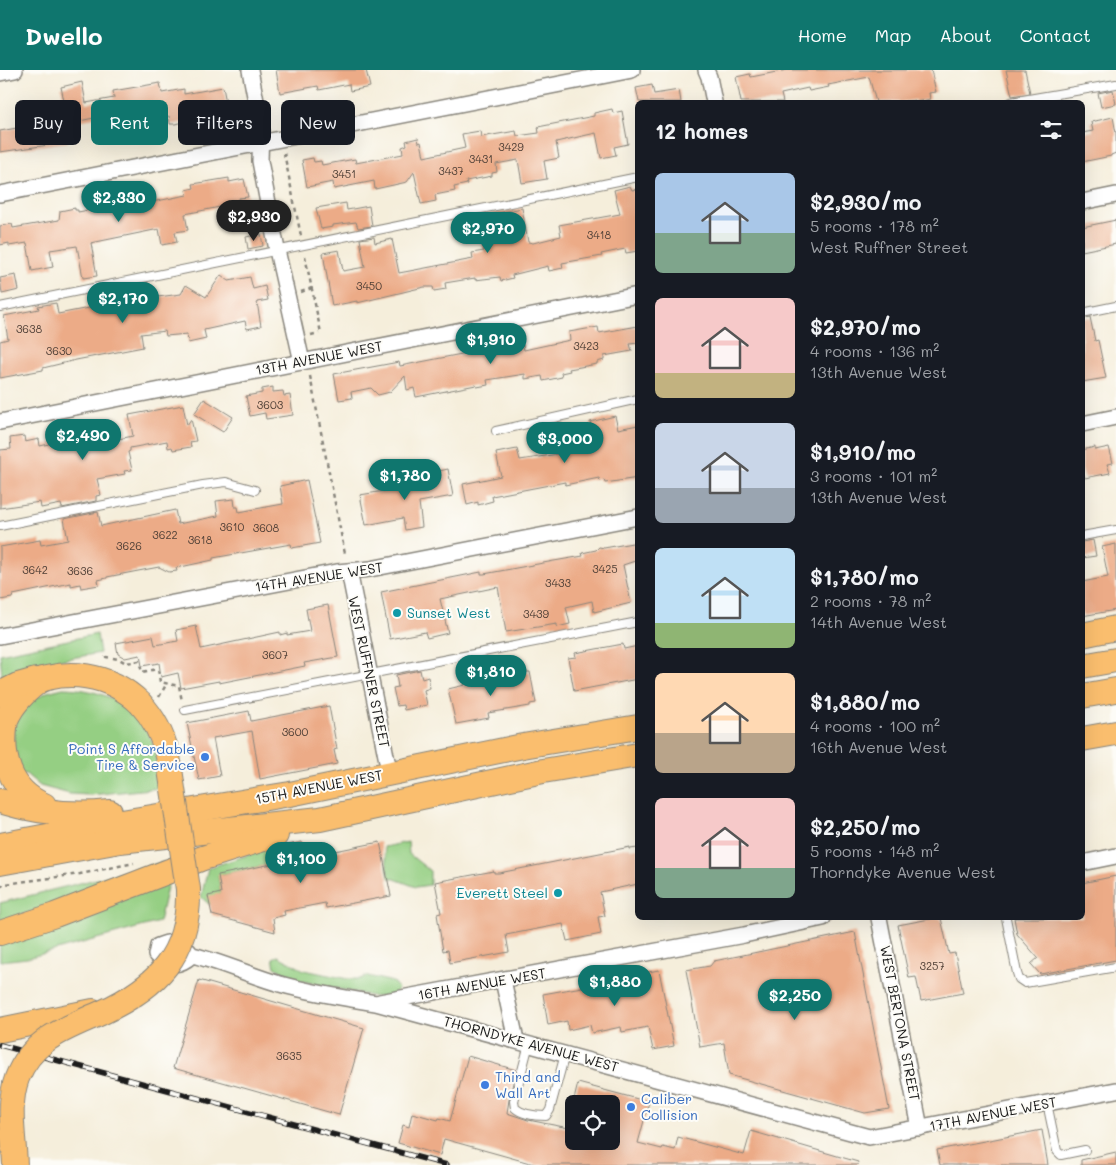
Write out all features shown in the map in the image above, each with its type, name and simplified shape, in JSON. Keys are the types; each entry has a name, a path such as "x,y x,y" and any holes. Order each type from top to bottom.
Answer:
{"main road":[{"path":"1085,634 1116,628"},
{"path":"1085,665 1116,660"},
{"path":"0,694 26,682 67,675 91,677 149,700 155,724 163,739 168,756 188,889 187,914 183,933 176,950 162,971 145,988 112,1008 52,1035 34,1050 24,1064 17,1080 12,1103 15,1165"},
{"path":"0,704 17,691 42,679"},
{"path":"42,679 22,697 6,718 1,737 1,756 7,774 21,792 31,800 66,813"},
{"path":"1085,695 1116,690"},
{"name":"15TH AVENUE WEST","path":"0,845 256,800 524,746 635,728"},
{"path":"1085,738 1116,733"},
{"name":"15TH AVENUE WEST","path":"0,863 120,841 320,819 543,771 635,756"},
{"path":"0,801 29,809 95,814 256,800"},
{"path":"0,933 54,915 203,858 262,840 320,819"},
{"path":"0,1030 112,1008"}],"street":[{"path":"0,73 15,70"},
{"path":"250,70 256,100"},
{"path":"271,142 632,70"},
{"path":"706,70 714,100"},
{"path":"0,194 257,145"},
{"path":"262,145 260,161 277,250 306,368"},
{"path":"1085,201 1116,195"},
{"name":"13TH AVENUE WEST","path":"0,422 306,368 635,295"},
{"path":"1085,423 1116,418"},
{"name":"14TH AVENUE WEST","path":"0,636 328,574 370,569 635,518"},
{"name":"WEST RUFFNER STREET","path":"349,571 387,761 392,773"},
{"path":"1085,862 1116,856"},
{"name":"16TH AVENUE WEST","path":"376,1003 813,920"},
{"name":"WEST BERTONA STREET","path":"879,920 920,1128"},
{"name":"THORNDYKE AVENUE WEST","path":"192,955 207,958 278,984 309,992 376,1003 869,1137"},
{"path":"503,980 522,1042"},
{"name":"17TH AVENUE WEST","path":"869,1137 1116,1090"}],"lane":[{"path":"1023,100 1116,84"},
{"path":"0,307 635,178"},
{"path":"1085,312 1116,306"},
{"path":"496,431 635,400"},
{"path":"0,526 203,485 226,482 255,490"},
{"path":"1085,535 1116,530"},
{"path":"185,710 635,623"},
{"path":"1006,920 1017,973 1019,979 1025,983 1116,967"},
{"path":"522,1042 514,1101 515,1108 518,1111 546,1116 550,1110 565,1054"},
{"path":"1047,1103 1056,1151 1061,1155 1085,1150"}],"path":[{"path":"306,368 345,554"},
{"path":"106,656 126,663 139,661 142,672 158,669 160,682 179,686 181,697"},
{"path":"149,700 167,684"},
{"path":"0,887 5,884 80,874 135,863"}],"green space":[{"path":"97,634 100,653 63,659 2,676 0,654"},
{"path":"63,688 78,689 106,696 129,710 139,720 154,746 161,788 90,795 70,794 40,786 26,774 14,773 13,725 32,700 47,692"},
{"path":"408,842 409,854 430,871 430,885 416,887 389,878 384,847"},
{"path":"269,848 272,864 218,875 221,893 210,905 201,897 208,868"},
{"path":"164,862 43,909 0,920 0,903"},
{"path":"169,878 159,922 27,958 0,961 0,943"},
{"path":"278,956 304,970 348,979 360,979 368,976 393,982 398,988 395,994 376,997 293,979 275,967 273,958"}],"building":[{"path":"276,70 366,70 370,87 350,91 349,84 319,90 318,86 280,93"},
{"path":"787,70 931,70 936,92 929,93 930,99 925,100 875,100 869,77 828,85 829,87 809,91 808,88 781,94 782,100 741,100 736,77 750,74 751,77"},
{"path":"1006,70 1025,70 1030,93 1012,96"},
{"path":"82,82 86,103 91,102 91,119 81,121 81,100 64,100 61,87"},
{"path":"160,83 162,93 184,89 184,94 223,87 226,100 178,100 178,123 170,124 168,100 103,100 114,98 113,91"},
{"path":"652,85 654,94 679,90 681,100 639,100 636,88"},
{"path":"1113,90 1116,104 1101,107 1098,93"},
{"path":"612,109 613,113 622,111 628,144 614,147 616,155 601,158 596,133 556,142 559,158 544,161 547,179 522,183 518,160 496,164 497,172 492,173 492,176 466,181 467,184 454,187 455,191 435,195 436,201 421,204 414,172 407,182 375,189 374,181 334,189 333,182 307,187 302,160 313,158 314,162 321,161 322,165 355,159 356,163 403,154 402,147 407,145 406,141 418,138 419,143 421,142 424,157 465,148 462,134 480,131 481,137 516,131 517,136 539,133 538,127 594,116 594,113"},
{"path":"1113,117 1116,133 1116,153 1111,156 1085,161 1085,132 1093,131 1091,122"},
{"path":"15,128 15,145 48,145 0,152 0,131"},
{"path":"229,178 229,182 244,179 248,197 239,198 240,203 185,214 188,230 175,232 177,242 162,245 159,229 91,243 97,276 83,278 77,246 50,250 53,267 32,271 27,243 9,246 9,243 0,245 0,226 12,224 13,228 59,220 60,211 75,208 78,212 121,204 120,199 146,194 147,203 187,195 186,190 194,188 193,184"},
{"path":"630,186 632,190 635,190 635,252 626,253 625,249 601,254 602,256 562,263 563,268 549,271 548,266 512,275 513,278 501,281 500,277 475,280 475,278 445,283 446,289 434,291 433,287 424,287 357,303 357,301 332,306 323,253 339,250 343,271 365,267 360,239 374,237 375,243 392,239 399,273 473,259 472,253 484,251 476,217 522,208 528,242 533,243 561,236 559,225 620,214 614,190"},
{"path":"346,203 347,210 369,206 372,226 358,228 356,222 333,225 333,227 321,229 316,208"},
{"path":"1116,220 1116,244 1085,250 1085,226"},
{"path":"261,234 263,246 248,249 246,237"},
{"path":"16,275 19,290 2,294 0,278"},
{"path":"221,275 229,281 250,277 253,289 265,286 268,300 257,302 261,326 247,329 245,321 204,330 206,339 188,343 187,334 166,336 165,331 141,334 143,347 0,378 0,341 8,339 4,316 39,309 38,306 56,303 58,314 110,304 107,291 148,283 150,298 181,294 186,285 206,297"},
{"path":"1090,317 1095,341 1098,340 1106,378 1085,382 1085,318"},
{"path":"598,327 599,333 635,327 635,343 630,344 632,351 604,356 604,360 597,362 597,364 569,369 570,371 561,373 562,377 543,381 542,376 525,379 525,374 487,380 488,385 477,387 476,385 416,397 414,388 407,390 405,376 390,392 378,395 371,388 351,392 352,398 339,400 334,374 399,362 400,366 513,344 513,347 523,345 524,350 570,340 569,332"},
{"path":"273,387 273,392 283,391 284,396 290,395 293,415 266,419 265,413 250,416 246,396 262,393 262,389"},
{"path":"204,399 233,417 223,432 194,414"},
{"path":"183,405 187,425 191,419 196,441 190,442 191,447 173,450 172,447 168,448 167,441 130,448 128,452 132,470 124,471 125,474 97,479 101,495 96,496 96,501 62,508 61,504 41,508 40,502 0,508 0,450 11,449 10,438 24,436 25,442 39,439 40,446 92,434 94,444 133,436 129,415"},
{"path":"615,416 618,429 635,426 635,478 605,483 604,480 600,481 599,478 565,485 565,482 492,496 493,501 478,505 478,502 467,505 463,484 501,476 496,453 517,449 520,460 558,454 556,448 594,439 590,422"},
{"path":"1095,447 1095,450 1109,447 1113,463 1107,464 1110,473 1085,478 1085,449"},
{"path":"448,469 453,496 419,502 422,527 405,530 403,518 366,525 360,495 432,483 430,473"},
{"path":"307,480 320,543 292,548 291,544 213,558 213,560 176,568 177,571 169,572 159,567 107,577 98,580 99,585 81,588 80,584 71,586 71,583 13,595 12,598 0,600 0,547 40,540 41,545 68,540 64,519 98,512 101,526 175,510 178,524 218,516 216,501 234,499 235,507 238,507 239,512 283,504 280,486"},
{"path":"1093,540 1096,556 1085,558 1085,541"},
{"path":"635,543 635,561 623,565 631,603 594,612 592,601 566,607 570,624 557,627 557,624 506,632 498,587 440,599 448,633 427,638 425,632 390,639 381,592 481,572 481,574 484,574 583,556 582,553 596,550 599,547 604,548"},
{"path":"1116,544 1116,610 1085,615 1085,581 1108,577 1102,547"},
{"path":"328,605 338,657 304,663 305,666 219,683 219,681 181,688 178,673 161,677 159,663 142,666 140,655 125,658 118,654 116,643 153,636 155,645 178,641 176,630 196,626 201,649 280,632 280,635 287,633 287,635 310,631 306,609"},
{"path":"623,644 624,649 635,647 635,680 574,691 568,658 576,657 575,653"},
{"path":"420,670 422,679 428,677 430,688 424,690 427,705 404,710 403,705 397,706 393,688 398,687 396,675"},
{"path":"530,672 536,703 530,704 530,706 488,713 489,718 456,724 448,689 465,685 464,680 483,676 484,681"},
{"path":"329,706 337,749 334,750 337,764 260,779 252,731 213,738 220,776 199,780 187,723 249,711 251,721"},
{"path":"302,842 305,857 380,842 391,896 326,908 325,903 284,911 285,915 273,918 275,932 212,915 208,896 221,893 218,875 272,864 270,851"},
{"path":"630,847 630,849 635,848 635,885 600,892 605,916 598,917 601,934 567,941 563,924 506,935 509,952 450,963 448,950 443,951 437,914 441,913 435,882 494,871 494,873"},
{"path":"1116,876 1116,960 1040,974 1031,964 1038,958 1017,934 1014,920 1085,920 1085,882"},
{"path":"924,920 941,920 949,954 955,953 963,993 921,1001 916,977 909,978 898,925"},
{"path":"855,932 889,1109 865,1113 729,1075 724,1043 700,1047 686,970 710,966 714,961"},
{"path":"659,970 674,1046 653,1050 648,1027 622,1032 621,1027 592,1033 590,1025 568,1030 567,1021 548,1025 543,994 582,987 582,984"},
{"path":"199,980 364,1028 339,1115 173,1068"},
{"path":"468,1056 516,1070 507,1113 528,1120 565,1127 565,1150 620,1150 620,1095 575,1095 578,1083 649,1102 638,1143 675,1150 678,1137 744,1155 751,1131 858,1162 857,1165 537,1165 444,1139 440,1155 398,1143 403,1125 409,1127 412,1113 450,1121"},
{"path":"1042,1130 1048,1165 940,1165 937,1150"},
{"path":"1116,1152 1116,1165 1081,1165 1081,1160"}],"railway":[{"path":"0,1045 447,1165"}],"place":[{"name":"Sunset West","path":"397,613"},
{"name":"Point S Affordable Tire & Service","path":"205,757"},
{"name":"Everett Steel","path":"558,893"},
{"name":"Third and Wall Art","path":"485,1085"},
{"name":"Caliber Collision","path":"631,1107"}]}
